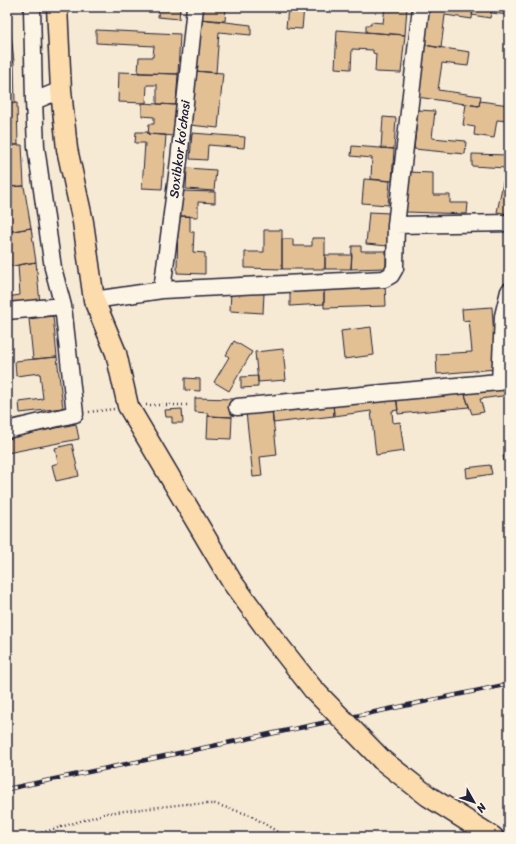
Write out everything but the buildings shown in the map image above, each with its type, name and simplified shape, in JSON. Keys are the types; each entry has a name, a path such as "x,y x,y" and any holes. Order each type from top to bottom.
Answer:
{"main road":[{"path":"57,7 61,90 67,149 84,222 94,300 116,353 128,406 232,582 313,689 382,760 428,796 493,837"}],"street":[{"path":"7,430 74,414 64,306 53,268 36,147 32,7"},
{"name":"Soxibkor koʻchasi","path":"162,290 179,160 195,7"},
{"path":"94,300 162,290 384,279 391,275 395,268 396,225 421,7"},
{"path":"34,101 61,90"},
{"path":"396,225 509,223"},
{"path":"237,407 504,382 503,316 509,291"},
{"path":"7,311 64,306"}],"path":[{"path":"74,414 128,406 188,405"},
{"path":"35,837 41,833 107,813 186,804 216,804 250,815 286,837"}],"railway":[{"path":"7,789 509,684"}]}
